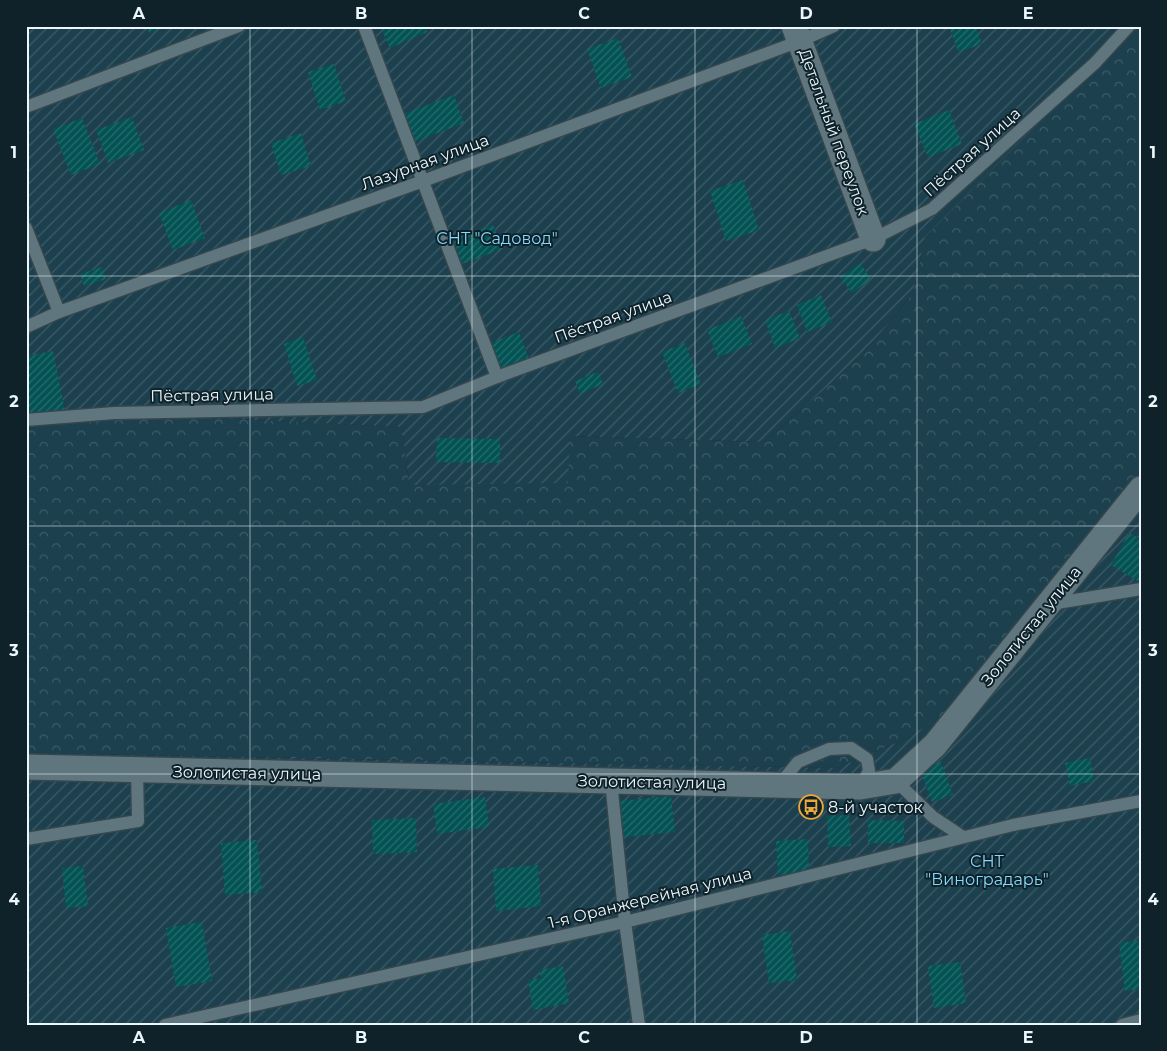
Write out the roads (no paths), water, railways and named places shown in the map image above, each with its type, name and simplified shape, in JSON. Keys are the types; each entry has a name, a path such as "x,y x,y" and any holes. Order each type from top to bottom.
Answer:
{"street":[{"name":"Детальный переулок","path":"797,33 873,239"},
{"name":"Золотистая улица","path":"26,767 860,787 896,781 935,745 1141,489"}],"lane":[{"path":"26,107 239,26"},
{"path":"364,26 497,377"},
{"name":"Лазурная улица","path":"26,327 58,312 423,181 797,33 834,26"},
{"name":"Пёстрая улица","path":"26,420 114,413 423,407 497,377 873,239 932,209 1095,63 1129,26"},
{"path":"26,228 58,312"},
{"path":"1048,604 1141,589"},
{"path":"778,785 798,762 829,749 851,748 867,759 869,771 860,787"},
{"path":"26,839 138,821 137,770"},
{"path":"611,781 625,922 639,1025"},
{"path":"896,781 933,817 963,837"},
{"name":"1-я Оранжерейная улица","path":"165,1025 625,922 1013,825 1141,801"},
{"path":"1122,1025 1141,1020"}],"place":[{"name":"8-й участок","path":"811,807"}],"park label":[{"name":"СНТ \"Садовод\"","path":"497,238"},
{"name":"СНТ \"Виноградарь\"","path":"987,870"}]}
